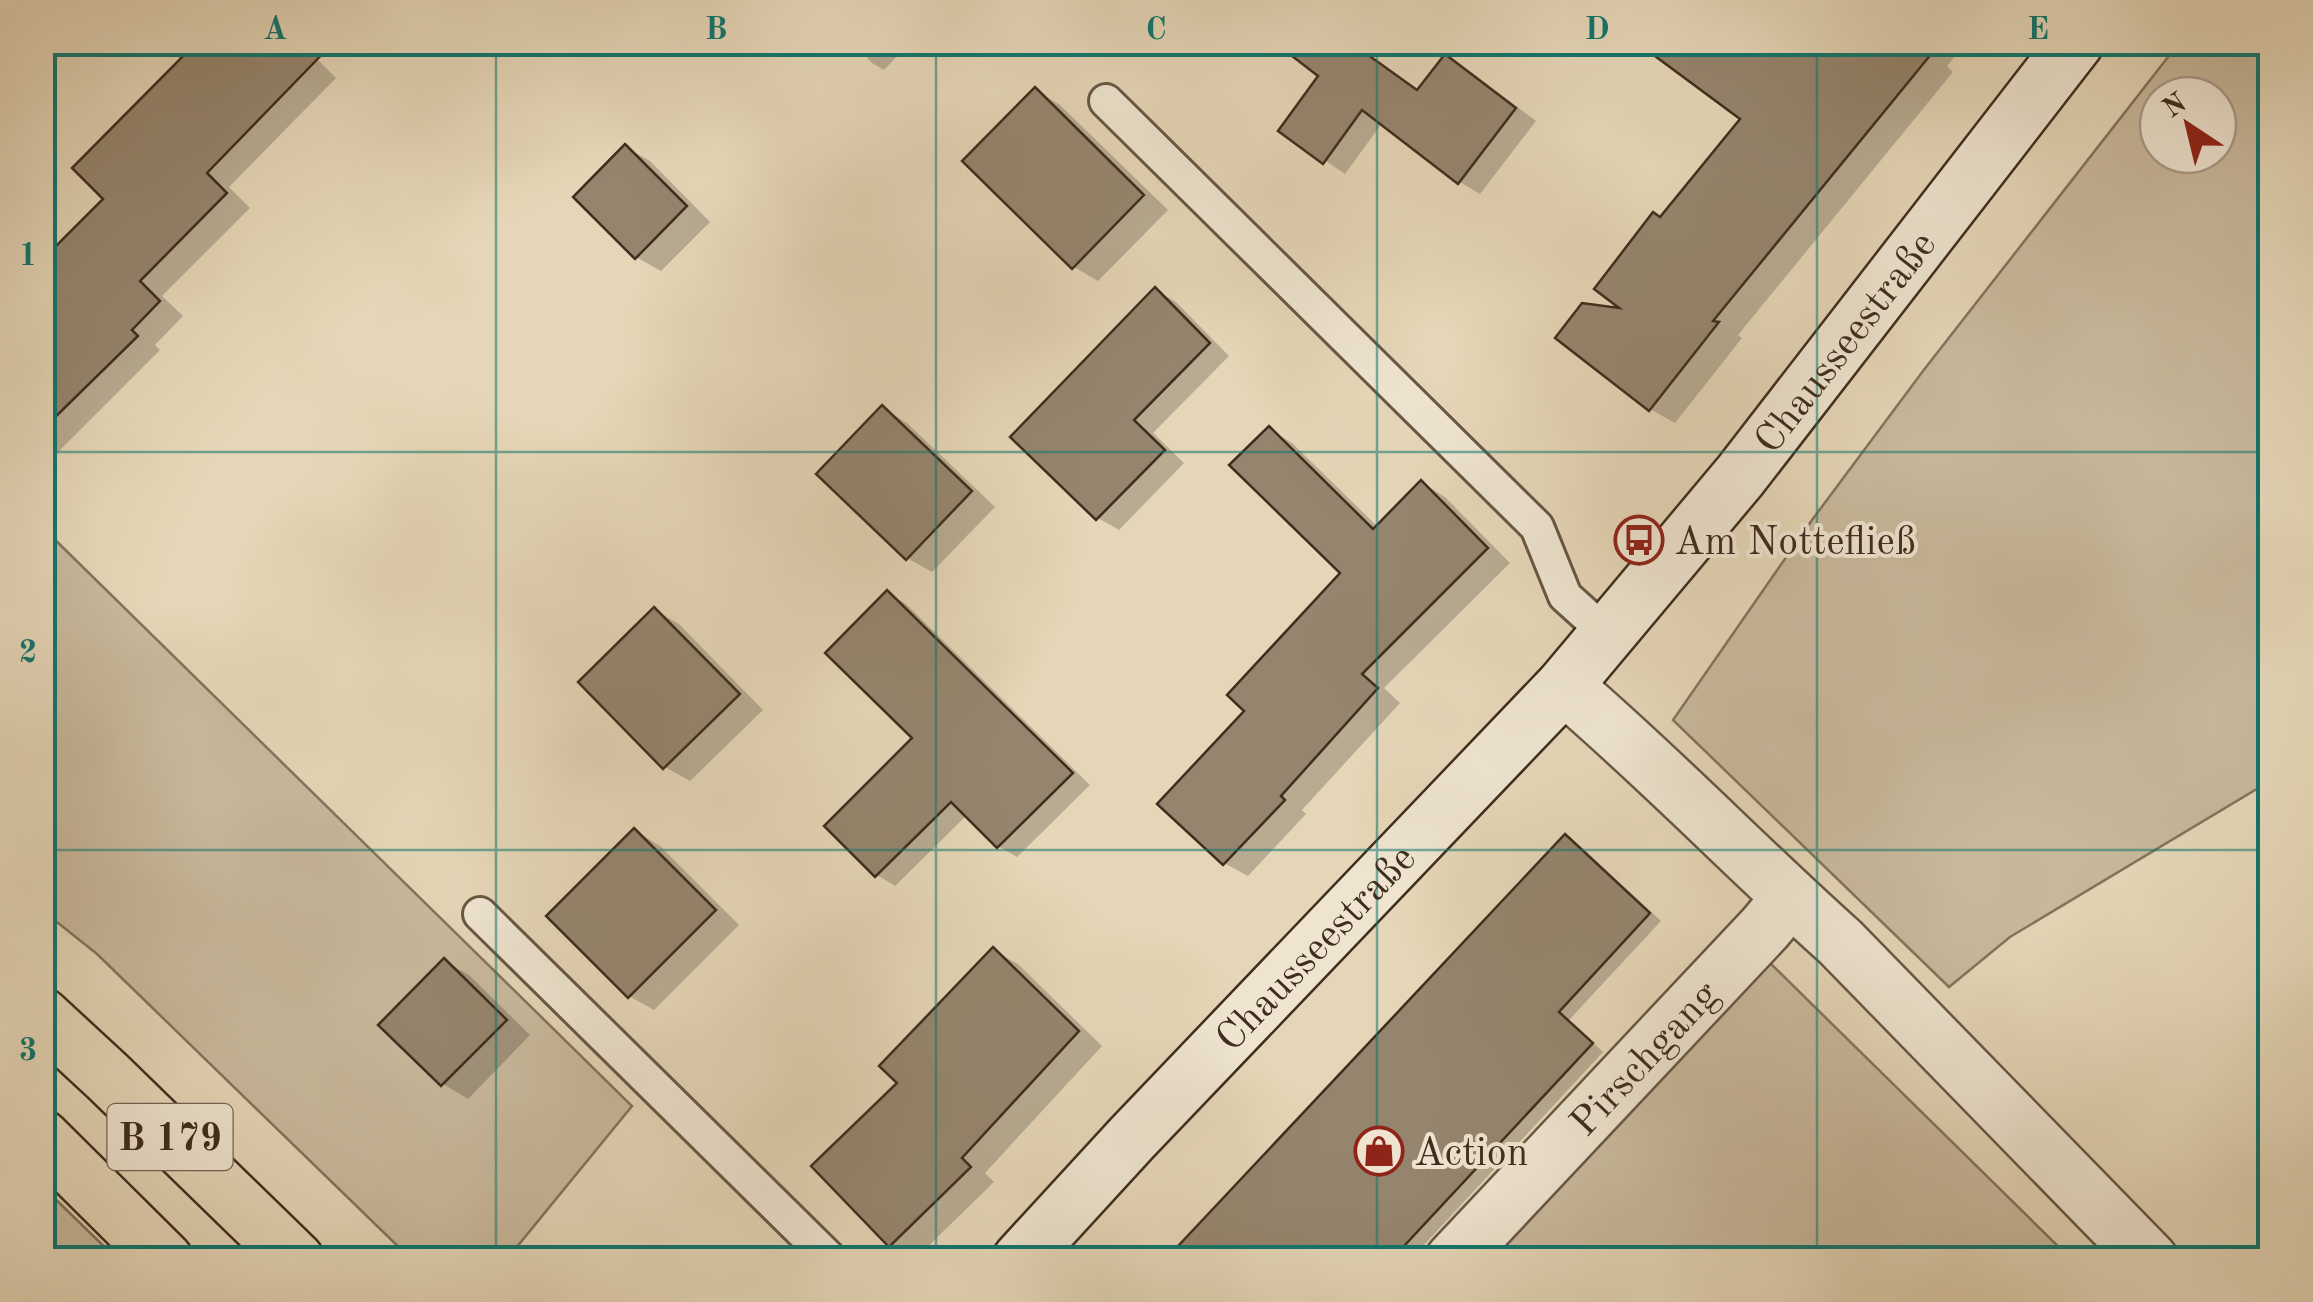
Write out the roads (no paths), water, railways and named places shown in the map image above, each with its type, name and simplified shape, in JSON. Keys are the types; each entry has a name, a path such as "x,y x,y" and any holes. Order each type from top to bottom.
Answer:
{"main road":[{"name":"Chausseestraße","path":"1020,1260 1564,686 1740,476 2076,42"},
{"path":"1564,686 1623,736 1840,942 2150,1260"},
{"name":"Pirschgang","path":"1454,1260 1790,898"},
{"name":"B 179","path":"42,1016 296,1260"},
{"name":"B 179","path":"42,1138 165,1260"}],"lane":[{"path":"1106,101 1537,527 1566,596 1607,634"},
{"path":"480,914 831,1260"}],"place":[{"name":"Am Nottefließ","path":"1639,540"},
{"name":"Action","path":"1379,1151"}]}
